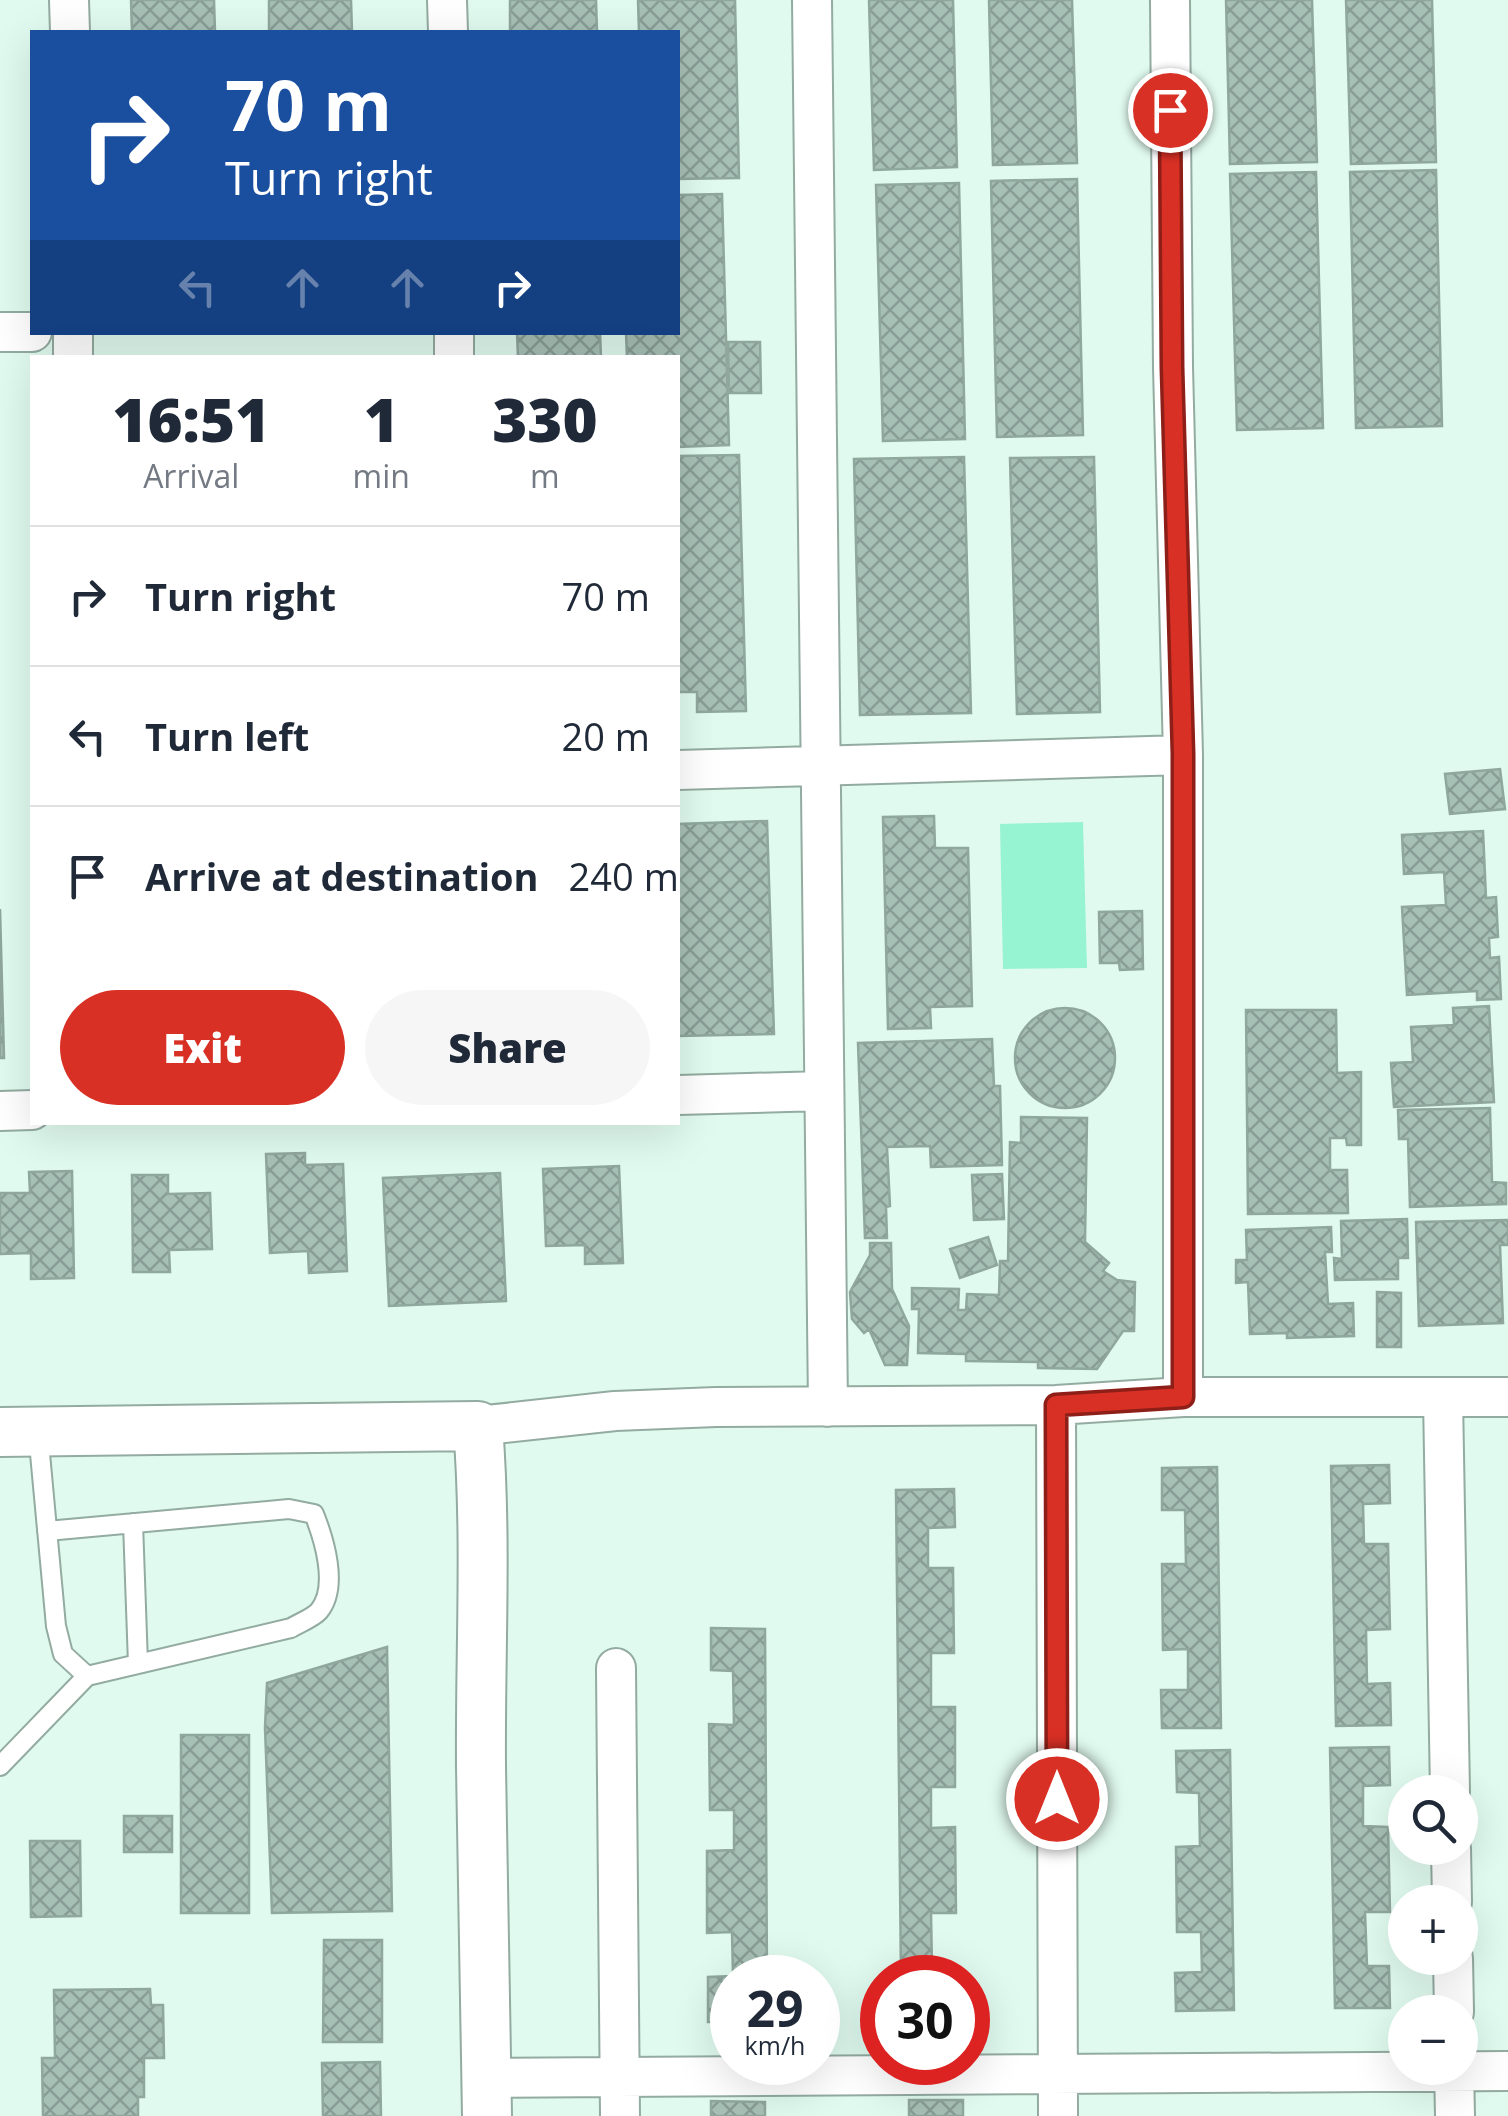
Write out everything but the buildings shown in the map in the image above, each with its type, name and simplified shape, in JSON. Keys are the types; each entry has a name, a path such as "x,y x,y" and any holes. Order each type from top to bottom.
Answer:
{"street":[{"path":"69,0 70,30"},
{"path":"447,0 448,30"},
{"path":"812,0 828,1407"},
{"path":"1170,0 1172,368 1183,754 1183,1397"},
{"path":"0,332 30,332"},
{"path":"680,770 1183,754"},
{"path":"680,1094 823,1091"},
{"path":"0,1111 30,1110"},
{"path":"19,1432 478,1426 615,1411 1056,1405 1183,1397 1508,1397"},
{"path":"1442,1398 1450,1775"},
{"path":"1056,1405 1058,2116"},
{"path":"478,1426 483,1487 481,1763 487,2097 619,2078 1388,2071"},
{"path":"616,1668 620,2116"},
{"path":"1478,2070 1508,2071"},
{"path":"1454,2085 1455,2116"}],"lane":[{"path":"19,1432 47,1531 56,1626 63,1654 87,1676"},
{"path":"0,1766 87,1676 291,1628 320,1610 330,1579 322,1533 314,1514 288,1509 47,1531"},
{"path":"133,1523 138,1664"}],"green space":[{"path":"1083,822 1087,968 1003,969 1000,824"}],"route":[{"path":"1057,1799 1056,1405 1183,1397 1183,754 1172,368 1170,110"}]}
